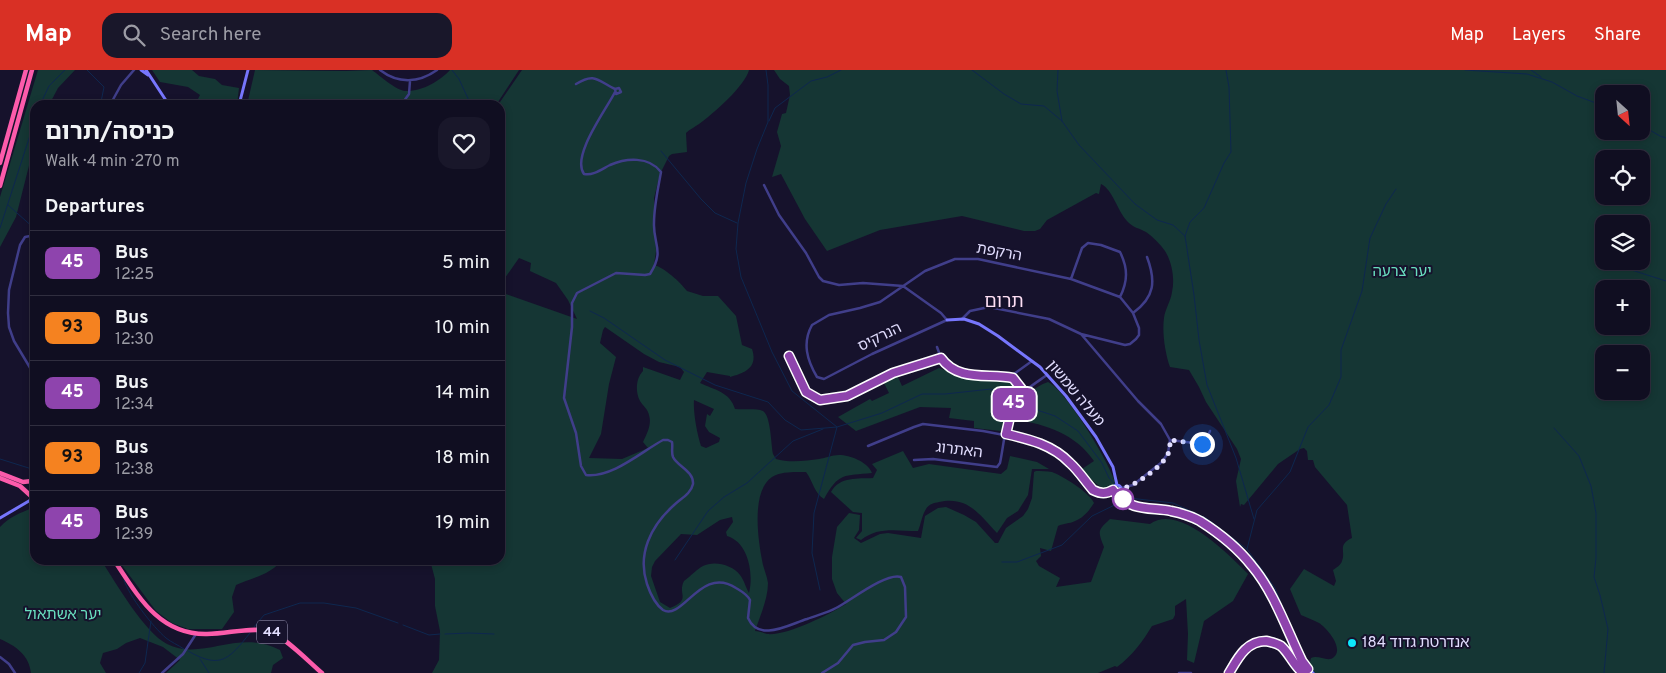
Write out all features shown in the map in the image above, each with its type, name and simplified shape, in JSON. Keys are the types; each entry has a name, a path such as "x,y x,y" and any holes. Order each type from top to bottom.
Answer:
{"highway":[{"path":"0,163 26,70"},
{"path":"0,186 32,70"},
{"path":"0,473 23,482 30,481"},
{"path":"0,478 20,486 28,494"},
{"path":"28,494 27,486 30,483"},
{"name":"44","path":"117,565 133,588 162,622 177,630 196,634 237,630 270,631 283,638 322,673"}],"street":[{"path":"113,100 121,85 134,70"},
{"path":"141,70 148,75"},
{"path":"146,70 166,100"},
{"path":"240,100 248,70"},
{"path":"380,70 396,79 410,81 437,70"},
{"path":"576,84 584,79 595,77 615,91 592,133 580,160 584,174 589,175 611,164 638,159 647,161 661,172 655,200 653,227 658,253 650,274 616,273 610,275 598,284 577,293 572,303 572,327 564,398 576,433 581,466 586,475 600,474 624,464 663,440 672,442 672,455 690,474 693,485 690,491 673,506 651,533 646,544 644,560 644,572 652,596 660,607 666,611 670,612 681,607 695,593 707,585 728,584 748,596 750,600 748,618 752,624 767,630 778,630 836,608 857,593 877,584 896,576 901,577 905,586 906,617 896,632 884,640 864,642 853,646 838,663 822,673"},
{"path":"405,100 409,94 410,81"},
{"path":"764,185 779,215 823,281 839,285 863,283 903,286 941,313 947,320"},
{"path":"30,236 25,238 20,244 9,290 8,306 11,334 30,368"},
{"path":"1071,278 1082,248 1088,244 1101,245 1120,252 1127,276 1120,297"},
{"path":"1133,313 1142,307 1150,295 1153,282 1146,257"},
{"name":"הרקפת","path":"824,379 816,377 808,360 807,339 812,325 829,315 880,302 925,271 955,260 978,260 1071,278 1120,297 1133,313 1139,328 1139,335 1130,344 1126,345 1081,334"},
{"path":"962,319 970,312 989,307 1049,319 1081,334 1138,402 1160,424 1170,440 1168,454 1162,462 1133,485 1122,488 1119,493"},
{"name":"מעלה שמשון","path":"947,320 962,319 979,324 1032,361 1047,375 1071,402 1100,444 1113,467 1117,485"},
{"name":"הנרקיס","path":"824,379 872,354 947,320"},
{"path":"937,346 941,358 946,365 959,373 975,376 1012,377 1024,392"},
{"path":"789,356 806,392 820,400 847,396 893,373 941,358"},
{"path":"1014,374 1032,361"},
{"path":"1006,434 1012,408 1024,392 1047,375"},
{"path":"868,446 923,424 1006,434 1035,441 1058,453 1070,462 1093,490 1108,493 1113,490 1114,486 1117,485 1122,488"},
{"path":"1170,440 1202,444 1205,442 1210,431"},
{"name":"האתרוג","path":"914,460 933,459 998,467 1006,434"},
{"path":"1113,490 1115,493 1119,493 1122,499 1138,507 1170,510 1191,517 1227,540 1252,566 1264,583 1302,661 1313,673"},
{"path":"20,505 28,494"},
{"path":"0,518 30,500"},
{"path":"162,673 183,654 196,634"},
{"path":"1229,673 1239,655 1247,646 1263,641 1280,645 1301,671 1304,672 1308,669"},
{"path":"0,657 9,664 15,673"},
{"path":"1179,673 1191,673"}],"green space":[{"path":"38,70 75,70 58,88 52,100 30,100 30,162 16,217 0,247 0,197"},
{"path":"152,70 192,70 199,76 215,79 222,85 239,88 238,100 198,100 200,95 188,87 160,82"},
{"path":"255,70 372,70 401,90 411,91 430,85 450,70 519,70 499,100 248,100"},
{"path":"522,70 749,70 741,84 720,107 686,133 687,152 669,156 660,174 654,198 656,251 654,265 672,276 687,291 703,296 718,296 736,316 742,345 752,349 752,365 746,371 730,377 707,372 700,383 726,395 733,403 735,409 757,410 763,411 766,414 773,454 776,459 798,461 843,455 863,462 872,473 843,477 834,484 824,499 818,494 806,472 780,474 772,477 765,484 759,504 758,528 768,589 755,631 767,634 785,632 818,619 846,604 837,593 832,579 832,557 837,527 849,513 860,515 859,530 854,538 861,543 880,534 888,533 921,538 925,516 938,508 946,507 976,522 995,543 998,543 1006,528 1023,516 1028,509 1032,498 1034,472 1036,471 1057,474 1076,485 1094,503 1081,518 1058,526 1051,551 1040,548 1041,556 1036,561 1039,566 1060,578 1056,587 1091,582 1104,547 1100,532 1110,519 1150,524 1162,519 1175,520 1188,525 1216,544 1248,574 1233,601 1204,621 1194,663 1187,660 1186,599 1175,606 1173,619 1152,626 1128,658 1117,667 1115,666 1098,673 432,673 439,660 440,631 435,606 435,579 431,565 505,565 505,294 577,319 568,300 556,283 530,271 531,263 519,258 505,278 505,100 501,100","holes":["605,327 659,362 680,367 684,372 680,380 643,367 637,389 638,397 648,411 650,418 649,429 643,442 648,448 622,459 589,458 601,434 609,384 616,357 600,343 603,330","694,400 714,409 710,416 707,414 705,426 709,432 720,438 719,442 706,448 701,446 698,435","732,517 733,522 726,532 727,536 734,539 745,551 751,576 749,593 737,571 723,564 712,563 701,567 684,581 682,599 677,605 670,608 660,602 651,576 655,561 681,534 697,535 720,520"]},
{"name":"יער צרעה","path":"774,70 1666,70 1666,673 1314,673 1310,662 1311,658 1332,659 1337,653 1336,644 1322,626 1301,615 1290,589 1304,569 1334,586 1336,581 1333,570 1341,562 1343,546 1352,538 1347,505 1315,467 1313,460 1308,460 1307,451 1304,448 1278,464 1244,505 1241,504 1240,507 1236,481 1241,459 1237,449 1206,402 1189,370 1170,367 1168,361 1163,324 1173,287 1173,276 1167,255 1159,243 1146,232 1129,223 1112,195 1101,184 1099,194 1096,193 1047,220 1040,229 1035,231 1024,231 962,216 880,230 827,251 805,219 781,174 772,177 781,146 777,132 782,114 786,113 790,95 789,86 780,79"},
{"path":"939,368 966,377 1008,380 1020,390 1008,408 1001,431 974,428 974,421 949,418 951,408 920,407 856,431 838,417 870,399 872,401 889,393 883,381 897,375 902,386"},
{"path":"1048,382 1056,388 1076,412 1105,459 1115,482 1111,490 1091,480 1082,469 1094,461 1078,443 1058,431 1013,419 1021,401 1036,388"},
{"path":"903,451 913,468 929,464 1001,474 1007,469 1010,456 1037,462 1049,469 1032,469 1028,495 1018,511 1007,518 997,533 972,508 965,504 949,501 929,506 923,514 918,531 881,531 861,540 856,538 862,531 862,513 853,512 831,492 839,483 844,481 873,478 877,470 872,464"},
{"name":"יער אשתאול","path":"30,509 30,565 104,565 140,618 158,638 167,644 180,649 194,649 250,642 265,644 280,650 283,658 273,665 271,673 166,673 180,660 163,647 140,638 126,643 117,649 103,653 100,663 106,673 31,673 25,656 0,639 0,527"},
{"path":"122,565 278,565 255,578 236,585 232,597 234,612 222,629 188,629 172,623 156,611"}],"waterway":[{"path":"42,100 49,86 65,70"},
{"path":"87,70 104,87 101,100"},
{"path":"452,70 459,79 469,100"},
{"path":"766,70 768,122 746,183 738,223 736,249 741,277 772,352 792,391 837,427 814,513 812,553 820,590"},
{"path":"769,121 775,108 811,81 827,77 841,70"},
{"path":"972,70 1021,104 1044,106 1062,121 1079,145 1135,204 1157,220 1173,225 1185,236 1207,385 1236,458 1254,519"},
{"path":"1058,70 1057,91 1062,121"},
{"path":"1185,236 1190,222 1204,208 1224,163 1231,152 1229,87 1226,70"},
{"path":"1465,70 1527,74 1552,82 1577,96 1595,103"},
{"path":"1531,70 1541,77"},
{"path":"1650,130 1666,138"},
{"path":"0,228 30,135"},
{"path":"661,151 715,213 737,223"},
{"path":"1247,549 1257,510 1290,472 1308,427 1329,405 1341,377 1341,350 1362,291 1370,238 1386,204 1396,189"},
{"path":"8,205 30,225"},
{"path":"1632,270 1666,281"},
{"path":"590,311 604,318 665,360 715,385 768,402 785,420 801,430 837,427 882,413 922,394 945,394 991,389 1055,416 1078,431 1115,484"},
{"path":"1554,428 1579,456 1591,486 1596,513 1594,577 1608,629 1604,673"},
{"path":"675,560 708,511 724,497 747,483 793,441 823,429"},
{"path":"0,459 30,468"},
{"path":"1118,487 1129,498 1173,503 1206,518 1247,549 1275,588 1301,654 1315,673"},
{"path":"1002,562 1017,562 1062,545 1092,516 1129,498"},
{"path":"124,580 136,602 155,627 166,638 184,649"},
{"path":"254,627 264,615 300,603 324,603 356,608 398,623"},
{"path":"139,673 145,663 151,621"},
{"path":"403,625 429,635 440,634"},
{"path":"188,651 209,660 217,661 224,659 250,633"},
{"path":"445,634 494,634"},
{"path":"200,659 209,673"}],"bus line":[{"name":"45","path":"789,356 806,392 820,400 847,396 893,373 941,358 946,365 959,373 975,376 1012,377 1024,392 1012,408 1006,434 1035,441 1058,453 1070,462 1093,490 1103,493 1113,490 1115,493 1119,493 1126,502 1136,506 1170,510 1198,520 1227,540 1252,566 1264,583 1302,661 1308,669 1304,672 1298,669 1280,645 1263,641 1247,646 1239,655 1229,673"}],"place":[{"name":"אנדרטת גדוד 184","path":"1352,643"}],"district":[{"name":"תרום","path":"1004,302"}],"route":[{"path":"1123,499 1119,493 1122,488 1133,485 1165,459 1168,454 1170,440 1202,444"}]}
